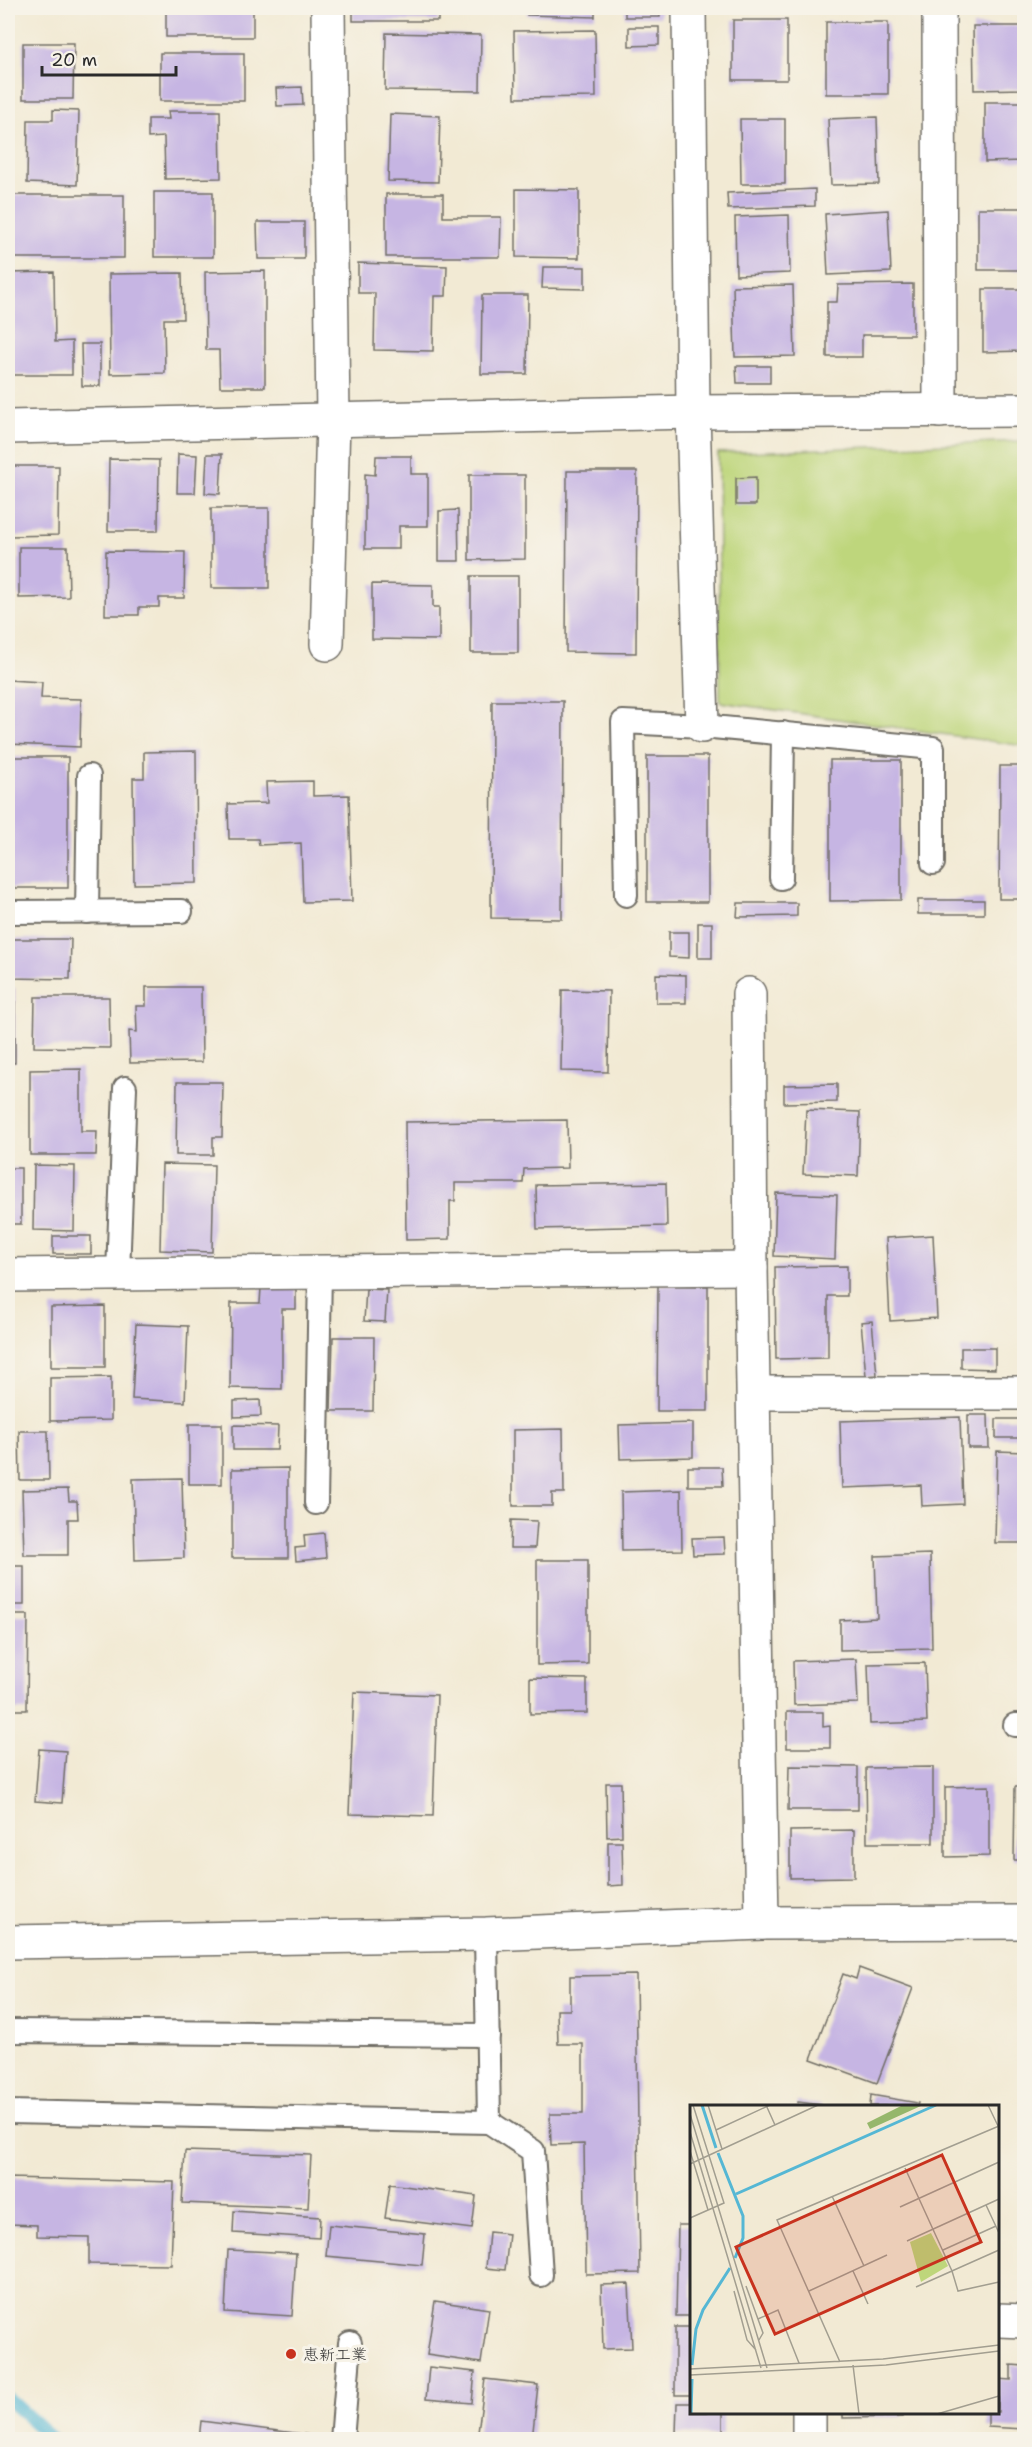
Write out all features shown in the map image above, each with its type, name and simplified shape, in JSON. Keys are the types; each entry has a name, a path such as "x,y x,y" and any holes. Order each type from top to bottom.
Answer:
{"street":[{"path":"327,644 333,419 328,8"},
{"path":"689,8 693,412 702,726"},
{"path":"939,8 940,411"},
{"path":"8,427 693,412 1024,410"},
{"path":"749,994 751,1268 762,1923"},
{"path":"8,1275 751,1268"},
{"path":"754,1393 1024,1393"},
{"path":"8,1942 486,1934 762,1923 1024,1922"},
{"path":"999,2320 1024,2321"},
{"path":"809,2414 809,2439"}],"lane":[{"path":"626,895 623,722 702,726 933,748 933,863"},
{"path":"781,878 783,733"},
{"path":"87,912 89,776"},
{"path":"8,912 181,911"},
{"path":"118,1273 125,1088"},
{"path":"316,1503 320,1271"},
{"path":"486,1934 489,2122"},
{"path":"8,2031 488,2035"},
{"path":"8,2112 489,2122 533,2151 541,2275"},
{"path":"342,2439 350,2343"}],"green space":[{"path":"1024,441 1024,746 720,702 718,453"}],"building":[{"path":"166,8 253,8 253,37 166,37"},
{"path":"353,8 438,8 438,21 353,21"},
{"path":"527,8 595,8 595,17 527,15"},
{"path":"625,8 660,8 660,17 625,17"},
{"path":"733,20 787,20 787,80 733,80"},
{"path":"826,22 888,22 888,94 826,94"},
{"path":"973,26 1024,26 1024,89 974,90"},
{"path":"629,27 659,27 659,45 629,46"},
{"path":"595,30 596,97 515,98 514,31"},
{"path":"386,33 481,35 480,91 385,90"},
{"path":"23,43 74,43 73,99 23,99"},
{"path":"160,53 244,53 244,101 160,101"},
{"path":"302,87 303,105 277,106 276,88"},
{"path":"985,102 1024,102 1024,161 985,162"},
{"path":"53,110 79,111 77,185 27,183 28,120 53,120"},
{"path":"168,111 220,111 221,178 165,179 164,137 148,138 148,119 169,119"},
{"path":"390,114 440,116 438,182 388,181"},
{"path":"877,117 879,184 831,185 828,119"},
{"path":"740,119 785,119 785,184 741,184"},
{"path":"516,189 579,190 579,258 516,257"},
{"path":"815,189 815,206 728,209 727,193"},
{"path":"154,192 213,192 213,257 154,257"},
{"path":"386,194 443,194 443,217 501,217 500,257 386,257"},
{"path":"12,195 124,195 124,258 11,258"},
{"path":"978,208 1024,208 1024,270 978,270"},
{"path":"888,210 891,272 828,275 825,214"},
{"path":"789,215 790,273 736,275 735,217"},
{"path":"257,222 304,222 304,259 258,259"},
{"path":"358,263 447,266 446,296 434,296 433,351 374,350 375,293 358,293"},
{"path":"543,267 585,267 585,289 542,288"},
{"path":"265,271 265,387 220,387 219,350 206,350 205,272"},
{"path":"54,272 55,342 72,341 72,375 8,375 8,273"},
{"path":"182,273 183,319 164,319 165,373 110,374 109,274"},
{"path":"913,284 913,335 862,335 862,357 827,357 827,302 837,302 838,285"},
{"path":"793,285 795,356 735,357 733,286"},
{"path":"983,289 1024,289 1024,351 983,352"},
{"path":"482,295 528,295 527,374 481,374"},
{"path":"81,344 100,344 100,386 82,386"},
{"path":"736,366 770,366 770,383 737,383"},
{"path":"178,454 197,455 195,493 177,493"},
{"path":"207,454 222,454 220,494 205,493"},
{"path":"376,456 411,456 411,474 428,474 428,526 399,526 399,549 365,549 365,474 375,475"},
{"path":"109,459 159,460 158,531 108,531"},
{"path":"9,466 59,466 58,535 9,536"},
{"path":"567,471 637,471 636,653 566,652"},
{"path":"469,475 525,475 525,559 469,560"},
{"path":"756,477 756,505 736,505 736,478"},
{"path":"211,508 269,508 269,588 211,588"},
{"path":"458,510 459,561 439,561 439,511"},
{"path":"19,547 68,547 69,597 19,598"},
{"path":"106,551 185,552 184,598 159,598 159,607 139,607 139,615 105,615"},
{"path":"471,576 518,576 518,653 471,653"},
{"path":"372,584 433,585 433,607 439,607 439,640 372,639"},
{"path":"8,680 42,682 41,698 81,699 80,747 8,744"},
{"path":"492,701 563,701 562,919 491,918"},
{"path":"196,751 197,883 134,884 133,778 144,778 144,752"},
{"path":"647,756 708,756 708,902 647,902"},
{"path":"11,757 68,757 68,888 8,888 8,779 11,779"},
{"path":"830,760 901,760 901,900 830,901"},
{"path":"1000,766 1024,766 1024,899 999,899"},
{"path":"313,781 313,796 349,795 352,901 303,902 301,843 259,845 258,839 229,839 228,804 267,803 266,782"},
{"path":"918,900 984,900 984,914 918,914"},
{"path":"738,903 797,903 797,916 737,917"},
{"path":"698,923 712,923 712,958 698,958"},
{"path":"669,932 689,932 689,958 669,957"},
{"path":"8,939 71,939 70,979 8,978"},
{"path":"656,974 686,975 686,1003 656,1003"},
{"path":"146,987 201,987 202,1062 130,1063 129,1031 137,1032 136,1006 146,1006"},
{"path":"8,988 15,988 15,1063 8,1063"},
{"path":"562,990 609,991 608,1072 561,1071"},
{"path":"35,997 109,997 110,1048 34,1047"},
{"path":"81,1069 81,1131 97,1131 96,1155 30,1155 30,1070"},
{"path":"177,1082 223,1082 222,1137 213,1137 213,1155 176,1155"},
{"path":"837,1084 837,1102 784,1103 784,1085"},
{"path":"806,1110 860,1112 858,1176 803,1174"},
{"path":"567,1120 568,1168 524,1169 523,1183 455,1183 455,1201 450,1201 450,1239 406,1240 405,1122"},
{"path":"162,1164 214,1165 212,1252 160,1250"},
{"path":"34,1165 75,1166 74,1231 33,1230"},
{"path":"8,1168 21,1168 21,1224 8,1224"},
{"path":"666,1183 667,1226 537,1229 536,1185"},
{"path":"776,1193 837,1195 835,1259 774,1256"},
{"path":"933,1235 937,1318 890,1321 886,1238"},
{"path":"53,1236 91,1236 91,1254 53,1254"},
{"path":"847,1266 847,1296 828,1296 828,1358 776,1359 775,1267"},
{"path":"658,1285 708,1286 708,1411 657,1411"},
{"path":"261,1288 296,1288 296,1309 282,1309 282,1389 230,1388 231,1303 260,1303"},
{"path":"366,1289 387,1290 385,1322 364,1321"},
{"path":"105,1306 105,1367 51,1367 51,1307"},
{"path":"872,1321 877,1375 866,1376 861,1322"},
{"path":"136,1324 188,1326 185,1402 132,1399"},
{"path":"333,1337 374,1337 373,1411 331,1411"},
{"path":"961,1348 995,1348 995,1369 961,1368"},
{"path":"111,1377 111,1420 50,1421 50,1378"},
{"path":"260,1400 261,1416 234,1417 234,1401"},
{"path":"968,1415 988,1415 989,1448 968,1448"},
{"path":"960,1417 963,1504 922,1506 921,1485 842,1488 840,1421"},
{"path":"996,1419 1024,1419 1024,1438 996,1438"},
{"path":"693,1423 693,1457 620,1459 619,1425"},
{"path":"189,1424 222,1424 222,1484 189,1484"},
{"path":"233,1425 278,1426 277,1450 233,1450"},
{"path":"563,1429 564,1493 552,1493 552,1506 513,1506 513,1430"},
{"path":"19,1431 48,1431 49,1480 20,1480"},
{"path":"997,1451 1024,1452 1024,1543 995,1543"},
{"path":"688,1467 722,1467 723,1486 688,1486"},
{"path":"288,1468 288,1558 232,1558 232,1469"},
{"path":"182,1478 184,1558 135,1560 133,1479"},
{"path":"68,1489 69,1501 77,1501 78,1519 68,1519 68,1555 24,1555 22,1490"},
{"path":"681,1490 682,1550 622,1551 621,1492"},
{"path":"8,1517 10,1517 10,1556 8,1556"},
{"path":"511,1520 537,1521 535,1548 510,1548"},
{"path":"324,1533 326,1558 296,1561 295,1548 305,1547 304,1535"},
{"path":"724,1537 725,1554 693,1555 692,1538"},
{"path":"930,1554 932,1648 840,1650 840,1620 877,1618 875,1556"},
{"path":"537,1560 588,1560 588,1664 537,1665"},
{"path":"8,1566 24,1566 24,1605 8,1605"},
{"path":"8,1615 28,1615 27,1710 8,1710"},
{"path":"856,1659 858,1703 794,1705 793,1661"},
{"path":"925,1663 927,1722 870,1724 868,1664"},
{"path":"530,1678 587,1679 587,1713 530,1714"},
{"path":"354,1692 437,1695 433,1816 349,1814"},
{"path":"787,1712 823,1712 823,1727 830,1726 830,1748 787,1748"},
{"path":"39,1749 66,1751 62,1803 35,1801"},
{"path":"789,1766 858,1767 858,1810 788,1810"},
{"path":"933,1767 933,1843 867,1843 866,1768"},
{"path":"606,1783 621,1783 622,1836 607,1837"},
{"path":"989,1786 989,1856 945,1857 945,1787"},
{"path":"1015,1787 1024,1787 1024,1860 1014,1860"},
{"path":"854,1830 854,1877 790,1878 790,1831"},
{"path":"608,1842 622,1842 623,1885 608,1886"},
{"path":"859,1968 913,1988 877,2083 811,2059 843,1974 856,1979"},
{"path":"636,1975 640,2273 586,2274 584,2144 551,2145 550,2114 583,2114 583,2044 558,2044 557,2010 570,2010 570,1976"},
{"path":"871,2095 918,2103 917,2105 870,2105"},
{"path":"798,2102 821,2105 797,2105"},
{"path":"185,2151 311,2155 308,2208 182,2203"},
{"path":"8,2178 174,2182 171,2265 89,2264 89,2237 37,2236 37,2225 8,2224"},
{"path":"390,2184 476,2196 472,2229 385,2218"},
{"path":"234,2211 320,2217 319,2238 233,2233"},
{"path":"329,2225 425,2234 422,2265 326,2256"},
{"path":"678,2225 690,2225 690,2316 676,2316"},
{"path":"489,2232 509,2234 505,2270 486,2268"},
{"path":"228,2250 296,2253 292,2316 225,2312"},
{"path":"629,2284 632,2348 603,2349 601,2285"},
{"path":"435,2301 489,2309 481,2363 427,2355"},
{"path":"675,2327 690,2327 690,2395 675,2395"},
{"path":"1011,2365 1024,2366 1024,2429 988,2427 988,2414 999,2414 999,2379 1011,2380"},
{"path":"429,2367 475,2372 472,2403 426,2399"},
{"path":"485,2379 538,2385 532,2440 477,2440"},
{"path":"677,2403 690,2403 690,2414 723,2414 723,2435 676,2434"},
{"path":"843,2414 903,2414 903,2417 843,2418"},
{"path":"201,2421 326,2437 326,2440 199,2440"}],"waterway":[{"path":"8,2399 54,2440"}],"place":[{"name":"恵新工業","path":"291,2354"}]}
